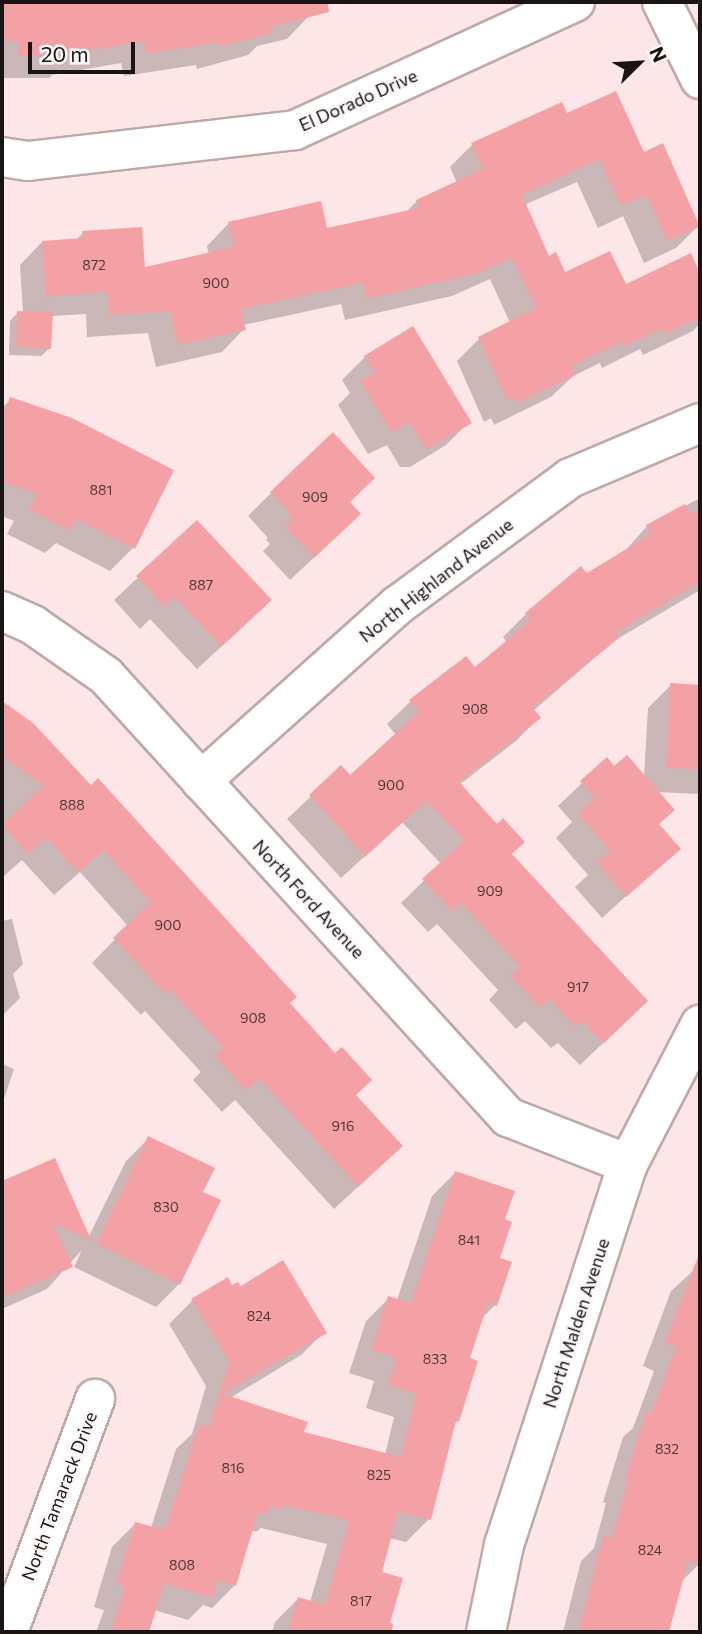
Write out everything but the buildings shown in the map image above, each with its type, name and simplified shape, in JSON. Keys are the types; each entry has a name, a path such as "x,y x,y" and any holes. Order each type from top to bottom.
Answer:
{"street":[{"name":"El Dorado Drive","path":"2,157 28,161 295,130 575,2"},
{"path":"662,2 700,79"},
{"name":"North Highland Avenue","path":"201,781 398,605 570,478 700,424"},
{"name":"North Ford Avenue","path":"2,611 33,625 106,676 508,1116 628,1164"},
{"name":"North Malden Avenue","path":"486,1632 504,1545 628,1164 700,1025"},
{"name":"North Tamarack Drive","path":"8,1632 95,1399"}]}
